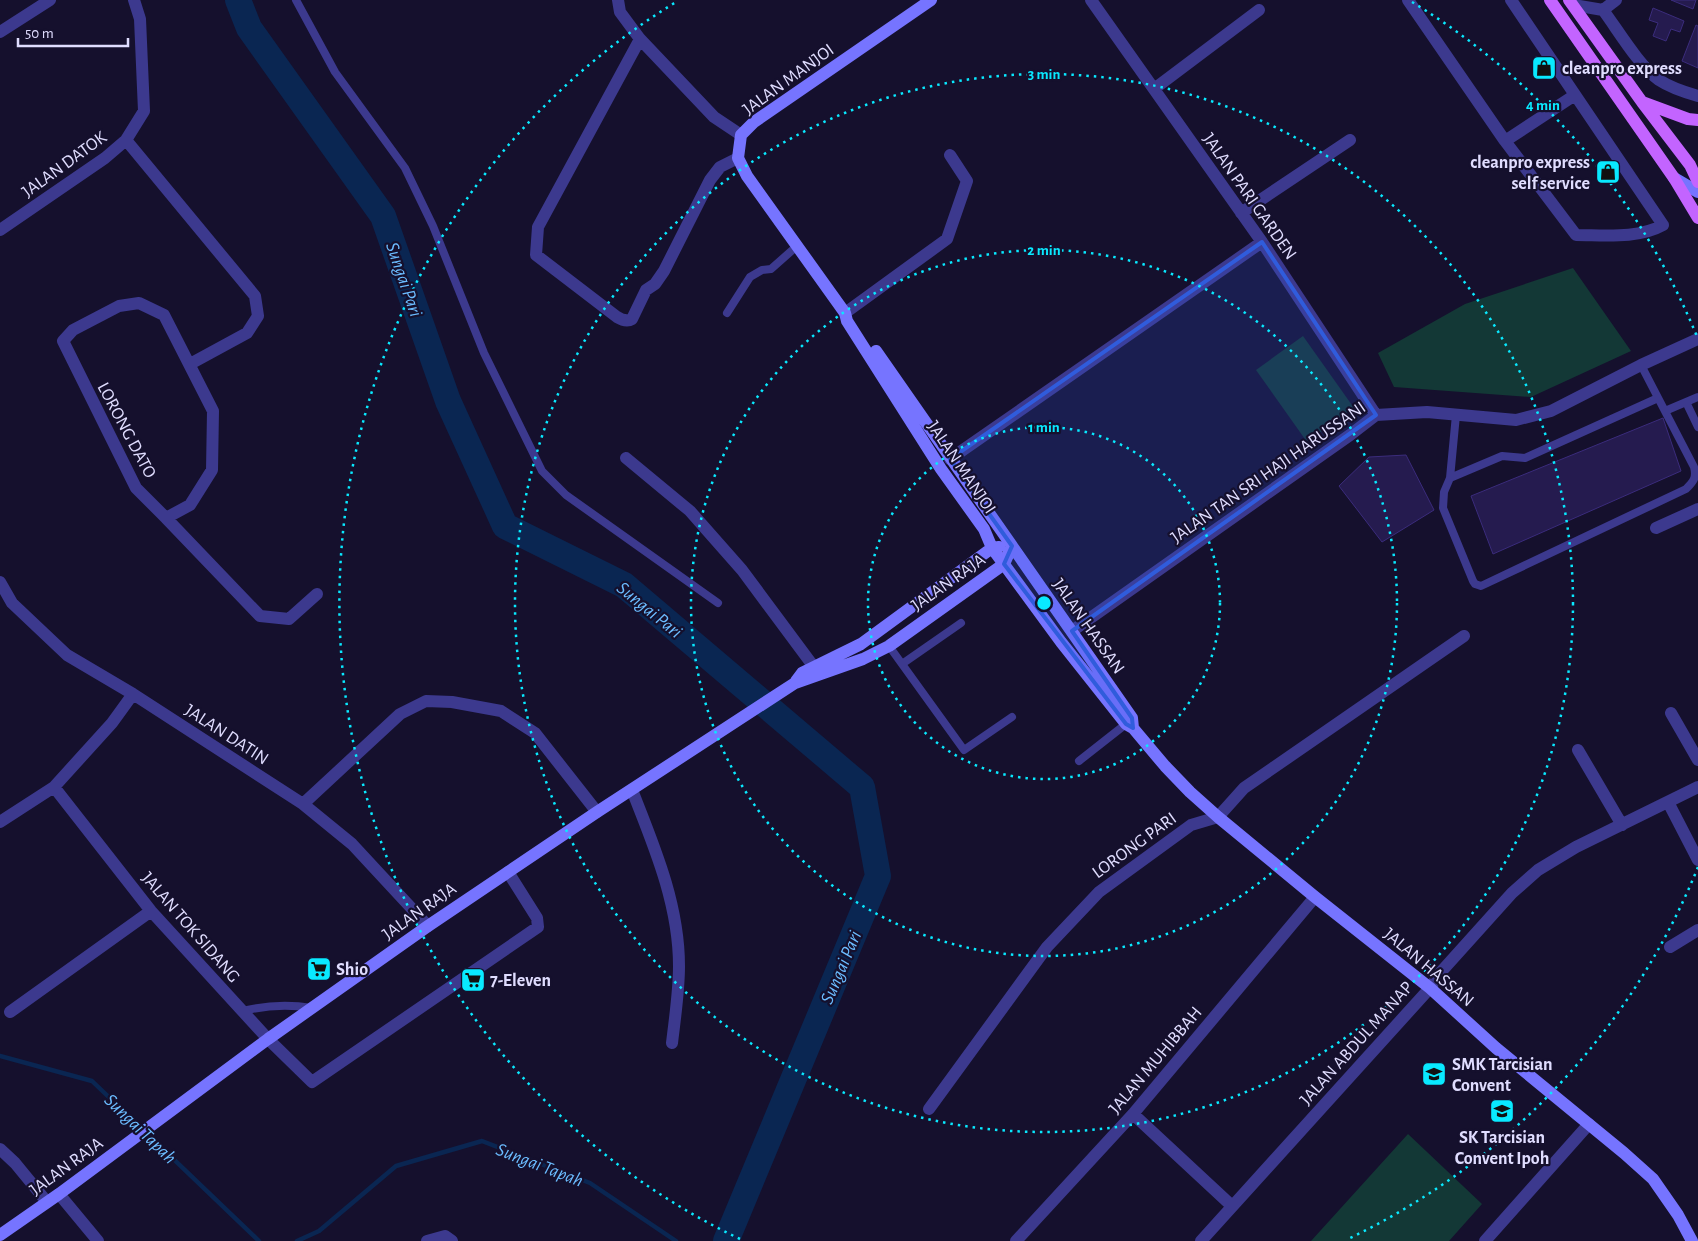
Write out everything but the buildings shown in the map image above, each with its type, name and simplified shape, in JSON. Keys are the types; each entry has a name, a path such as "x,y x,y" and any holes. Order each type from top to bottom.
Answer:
{"main road":[{"path":"1550,0 1674,178 1698,218"},
{"path":"1572,3 1642,102 1690,165 1698,182"},
{"path":"1642,102 1698,120"}],"street":[{"path":"0,32 50,0"},
{"name":"JALAN DATOK","path":"0,230 105,158 126,140 144,110 140,19 134,0"},
{"path":"618,0 620,12 640,39 714,117 741,135"},
{"name":"JALAN MANJOI","path":"931,0 754,122 741,135 738,158 747,176 845,313 847,320 941,469 984,529 992,548 1004,564"},
{"name":"JALAN PARI GARDEN","path":"1091,0 1262,242 1376,415"},
{"path":"1408,0 1505,141 1576,235 1622,235 1654,231 1664,225 1511,0"},
{"path":"1603,10 1616,0"},
{"path":"1572,3 1603,10 1640,62 1657,79 1678,91 1698,96"},
{"path":"1154,89 1259,10"},
{"path":"640,39 538,228 536,255 617,317 624,321 629,321 632,319 646,290 654,284 664,271 710,180 720,167 738,158"},
{"path":"1505,141 1575,95"},
{"path":"126,140 255,296 258,316 247,333 190,364"},
{"path":"1241,213 1350,140"},
{"path":"845,313 947,239 967,181 950,156"},
{"path":"1674,178 1698,192"},
{"path":"950,459 1262,242"},
{"name":"LORONG DATO","path":"139,304 164,316 190,364 213,411 212,470 190,505 166,518 136,488 63,341 73,330 119,306 139,304"},
{"name":"JALAN MANJOI","path":"845,313 852,317 1012,546"},
{"name":"JALAN TAN SRI HAJI HARUSSANI","path":"1072,631 1376,415 1427,412 1516,420 1551,411 1698,339"},
{"path":"626,458 690,511 742,570 814,667"},
{"path":"1656,528 1698,509"},
{"path":"166,518 260,616 290,619 317,594"},
{"name":"JALAN RAJA","path":"0,1235 59,1194 268,1039 428,926 597,812 795,683 863,659 889,646 1004,564 1012,546 992,548 861,644 802,673 795,683"},
{"name":"JALAN HASSAN","path":"1012,546 1132,718 1130,726"},
{"name":"JALAN HASSAN","path":"1004,564 1061,642 1130,726 1190,792 1315,897 1430,988 1496,1048 1653,1179 1678,1215 1692,1241"},
{"name":"JALAN DATIN","path":"0,582 12,603 67,655 133,694 303,804 352,844 428,926"},
{"path":"1061,642 1072,631"},
{"path":"1218,817 1244,788 1464,636"},
{"path":"0,822 54,787 112,723 133,694"},
{"path":"303,804 400,714 426,701 452,702 501,711 535,733 597,812"},
{"path":"1671,713 1698,760"},
{"path":"1578,750 1622,825"},
{"name":"JALAN TOK SIDANG","path":"54,787 151,911 268,1039 312,1082 538,927 537,918 508,872"},
{"name":"JALAN ABDUL MANAP","path":"1200,1241 1430,988 1440,973 1512,893 1538,870 1576,847 1698,787"},
{"path":"632,790 660,861 677,937 678,989 672,1043"},
{"path":"1668,802 1698,860"},
{"name":"LORONG PARI","path":"930,1109 1046,947 1099,892 1191,825 1218,817"},
{"name":"JALAN MUHIBBAH","path":"1016,1241 1133,1114 1315,897"},
{"path":"10,1012 151,911"},
{"path":"1670,947 1698,930"},
{"path":"1133,1114 1232,1206"},
{"path":"1485,1241 1589,1124"},
{"path":"0,1149 47,1202"},
{"path":"59,1194 98,1241"},
{"path":"427,1241 445,1236 452,1241"}],"lane":[{"path":"296,0 336,72 405,168 432,226 484,353 542,472 566,496 718,603"},
{"path":"727,313 750,277 762,270 771,269 797,246"},
{"path":"1456,415 1450,478 1444,492 1443,508 1473,581 1481,586 1686,489 1694,481 1696,475 1694,467 1641,366"},
{"path":"1664,411 1698,397"},
{"path":"1450,478 1502,456 1525,458 1658,398"},
{"path":"1686,402 1698,427"},
{"path":"902,664 961,623"},
{"path":"889,646 964,750 1012,717"},
{"path":"1079,761 1130,726"},
{"path":"243,1011 264,1006 290,1005 313,1008"}],"highlighted area":[{"path":"1262,242 1376,415 1072,631 1132,718 1133,728 1126,724 1004,564 1012,546 950,459"}],"green space":[{"path":"1573,268 1631,351 1531,397 1394,387 1378,353 1465,304"},
{"path":"1303,336 1354,408 1307,442 1256,370"},
{"path":"1408,1134 1482,1204 1449,1241 1311,1241"}],"waterway":[{"name":"Sungai Pari","path":"238,0 249,28 383,216 448,401 505,526 624,585 862,787 878,876 726,1241"},
{"name":"Sungai Tapah","path":"0,1056 92,1081 259,1241"},
{"name":"Sungai Tapah","path":"297,1241 319,1231 396,1166 482,1141 590,1183 676,1241"}],"place":[{"name":"cleanpro express","path":"1544,68"},
{"name":"cleanpro express self service","path":"1608,172"},
{"name":"Shio","path":"319,969"},
{"name":"7-Eleven","path":"473,980"},
{"name":"SMK Tarcisian Convent","path":"1434,1074"},
{"name":"SK Tarcisian Convent Ipoh","path":"1502,1111"}]}
